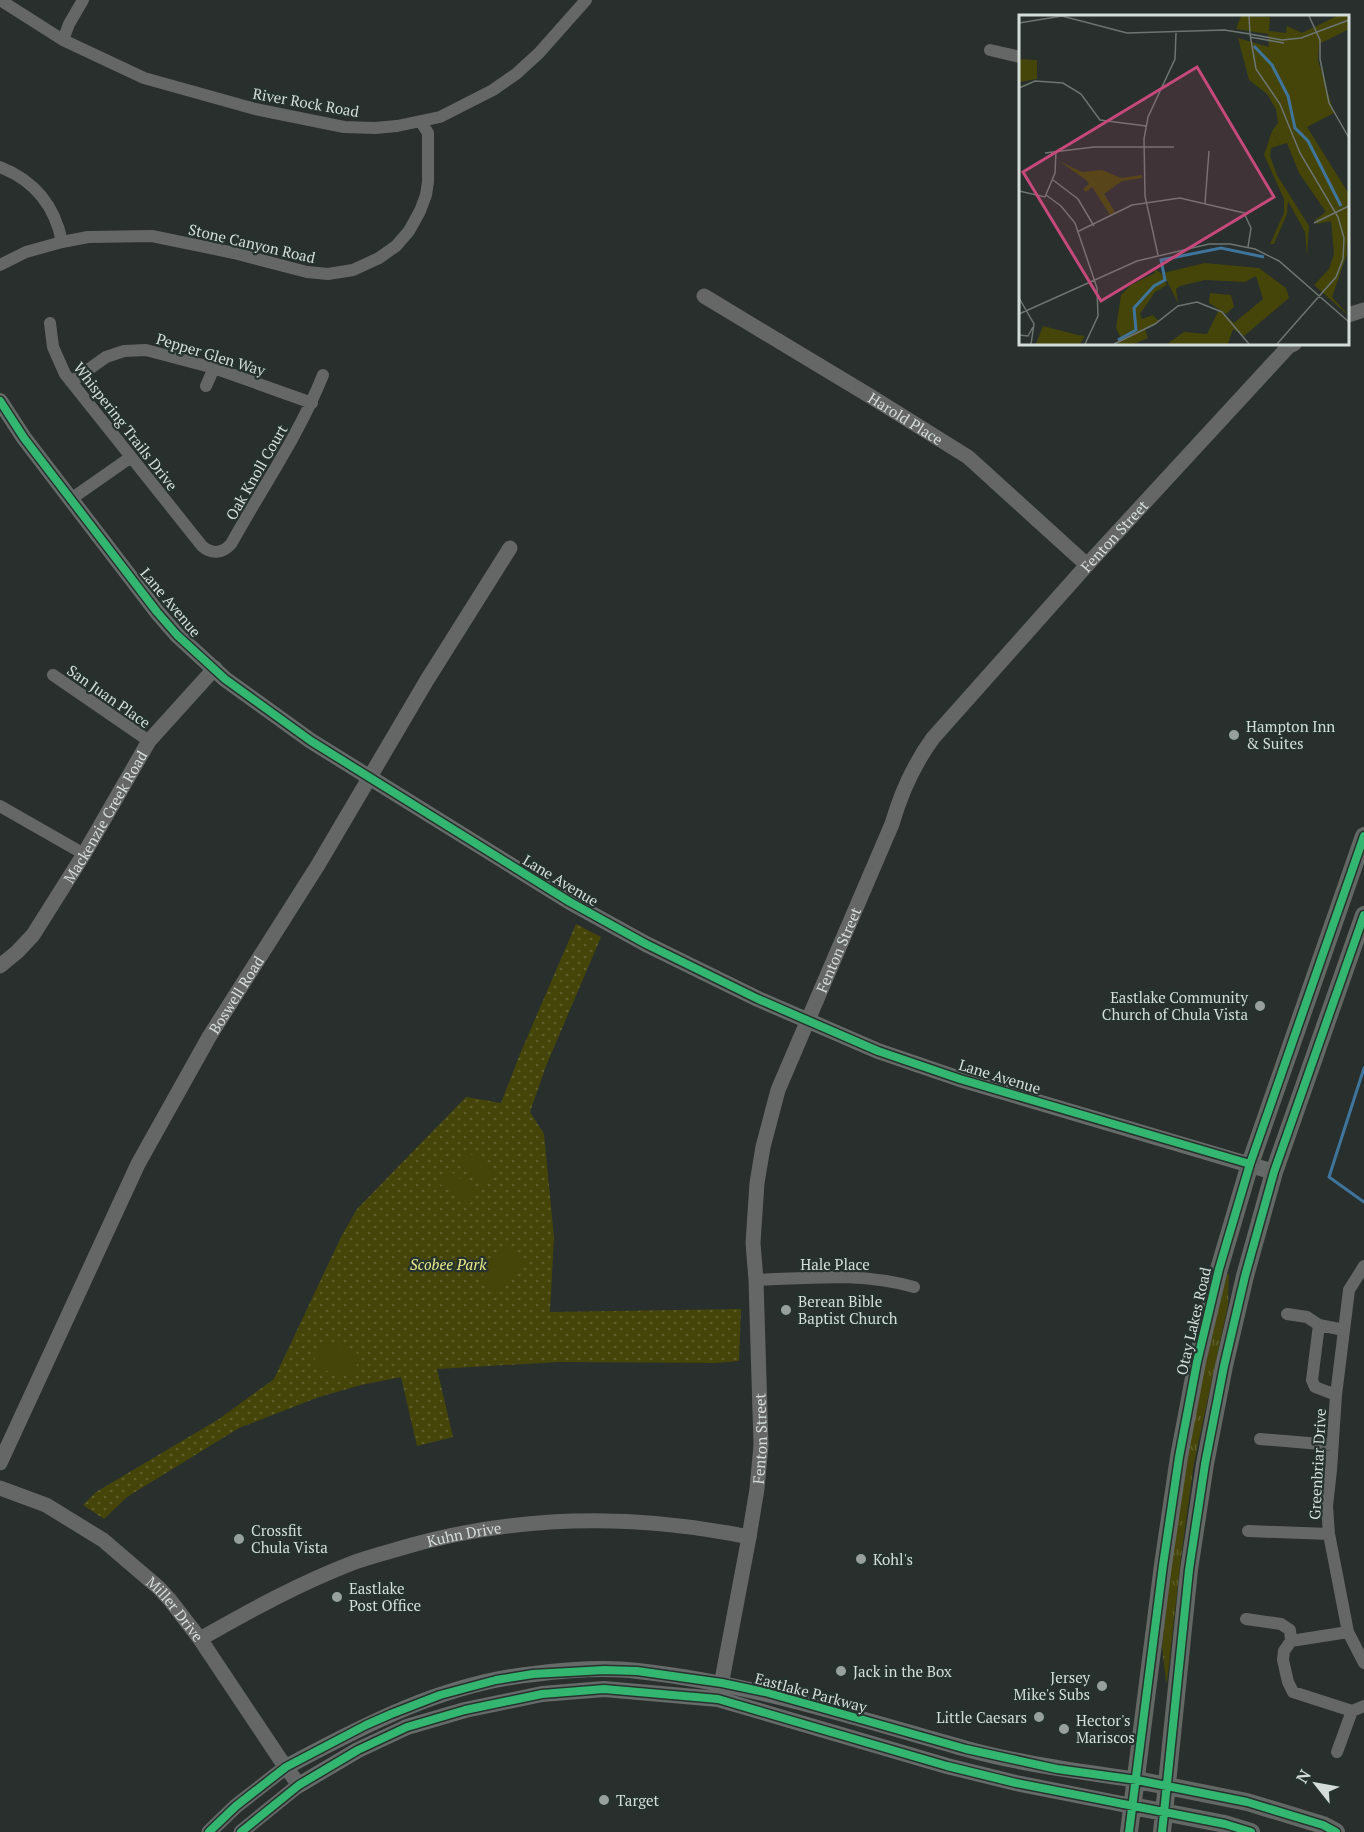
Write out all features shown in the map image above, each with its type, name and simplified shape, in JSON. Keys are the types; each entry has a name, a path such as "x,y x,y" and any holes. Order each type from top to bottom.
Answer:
{"main road":[{"name":"Lane Avenue","path":"0,401 24,438 171,627 225,679 311,741 570,902 646,945 758,999 878,1051 960,1078 1274,1172"},
{"name":"Otay Lakes Road","path":"1129,1832 1163,1565 1179,1456 1197,1362 1219,1269 1250,1164 1364,836"},
{"path":"1162,1832 1189,1570 1205,1464 1224,1366 1274,1172 1364,915"},
{"name":"Eastlake Parkway","path":"286,1767 366,1725 440,1695 496,1680 533,1674 604,1670 637,1671 720,1691 959,1769 1016,1783 1226,1824 1251,1832"},
{"name":"Eastlake Parkway","path":"299,1785 358,1750 407,1727 476,1707 542,1694 604,1689 765,1692 966,1749 1057,1769 1166,1785 1247,1802 1323,1825 1336,1832"}],"street":[{"name":"River Rock Road","path":"0,0 63,40 144,78 255,109 344,127 381,127 421,122 440,117 467,104 506,81 539,53 586,0"},
{"path":"63,40 83,0"},
{"path":"990,50 1019,57"},
{"name":"Stone Canyon Road","path":"0,265 26,252 88,237 152,236 234,253 307,272 328,274 353,270 379,258 396,246 409,231 420,212 428,182 428,133 421,122"},
{"path":"0,167 20,176 38,191 51,209 60,230 62,242"},
{"name":"Harold Place","path":"704,296 968,457 1087,565"},
{"path":"1349,314 1364,310"},
{"name":"Whispering Trails Drive","path":"50,323 56,357 71,382 196,538"},
{"name":"Fenton Street","path":"720,1691 749,1537 761,1445 753,1236 757,1184 763,1147 778,1090 892,824 899,802 920,756 933,738 1087,565 1292,345"},
{"name":"Pepper Glen Way","path":"71,382 106,357 124,351 158,352 214,368 312,403"},
{"path":"206,386 214,368"},
{"name":"Oak Knoll Court","path":"196,538 205,549 213,552 221,551 231,544 296,434 323,375"},
{"path":"71,499 131,457"},
{"name":"Boswell Road","path":"0,1463 138,1164 209,1037 318,865 427,680 510,548"},
{"name":"Mackenzie Creek Road","path":"0,966 33,935 84,855 149,741 214,668"},
{"name":"San Juan Place","path":"53,675 149,741"},
{"path":"0,806 84,855"},
{"name":"Greenbriar Drive","path":"1364,1266 1349,1290 1336,1395 1327,1506 1329,1534 1348,1632 1364,1663"},
{"name":"Hale Place","path":"756,1280 861,1277 914,1287"},
{"path":"1287,1314 1307,1317 1319,1325 1344,1330"},
{"path":"1319,1325 1311,1380 1315,1387 1336,1395"},
{"path":"1260,1439 1332,1446"},
{"name":"Miller Drive","path":"0,1488 46,1505 103,1540 159,1588 200,1639 299,1785"},
{"name":"Kuhn Drive","path":"200,1639 261,1603 355,1562 433,1539 467,1532 539,1522 617,1520 714,1530 749,1537"},
{"path":"1248,1531 1329,1534"},
{"path":"1246,1619 1281,1624 1290,1630 1291,1641 1284,1651 1283,1660 1293,1692 1358,1708 1337,1752"},
{"path":"1291,1641 1348,1632"},
{"path":"209,1832 236,1806 286,1767"},
{"path":"241,1832 299,1785"}],"green space":[{"name":"Scobee Park","path":"576,924 601,937 546,1066 530,1112 544,1134 554,1238 550,1312 741,1309 739,1361 715,1363 559,1362 437,1369 453,1437 417,1446 401,1377 361,1385 319,1397 239,1428 127,1497 104,1519 83,1505 96,1492 219,1419 274,1379 341,1237 357,1209 466,1097 501,1103"},
{"path":"467,1151 495,1173 485,1185 457,1164"},
{"path":"450,1171 478,1193 468,1206 440,1184"},
{"path":"506,1246 525,1260 498,1295 479,1280"},
{"path":"1227,1274 1229,1274 1228,1305 1194,1463 1166,1682 1162,1647 1172,1554 1186,1461"},
{"path":"325,1342 356,1351 359,1359 354,1372 348,1376 317,1369 313,1364 319,1347"}],"waterway":[{"path":"1364,1068 1329,1177 1364,1202"}],"cycle path":[{"path":"0,401 24,438 157,612 177,635 225,679 311,741 570,902 646,944 758,999 878,1051 960,1079 1250,1164"},
{"path":"1129,1832 1163,1565 1179,1457 1197,1362 1219,1269 1250,1164 1364,836"},
{"path":"1162,1832 1189,1570 1205,1464 1224,1366 1245,1276 1274,1172 1364,915"},
{"path":"209,1832 236,1806 286,1767 391,1714 440,1695 496,1680 533,1674 604,1670 637,1671 722,1683 765,1692 966,1749 1057,1769 1137,1780 1247,1802 1323,1825 1336,1832"},
{"path":"241,1832 299,1785 358,1750 407,1727 465,1710 542,1694 604,1689 718,1699 947,1766 1016,1783 1225,1824 1251,1832"}],"place":[{"name":"Hampton Inn & Suites","path":"1234,735"},
{"name":"Eastlake Community Church of Chula Vista","path":"1260,1006"},
{"name":"Berean Bible Baptist Church","path":"786,1310"},
{"name":"Crossfit Chula Vista","path":"239,1539"},
{"name":"Kohl's","path":"861,1559"},
{"name":"Eastlake Post Office","path":"337,1597"},
{"name":"Jack in the Box","path":"841,1671"},
{"name":"Jersey Mike's Subs","path":"1102,1686"},
{"name":"Little Caesars","path":"1039,1717"},
{"name":"Hector's Mariscos","path":"1064,1729"},
{"name":"Target","path":"604,1800"}]}
